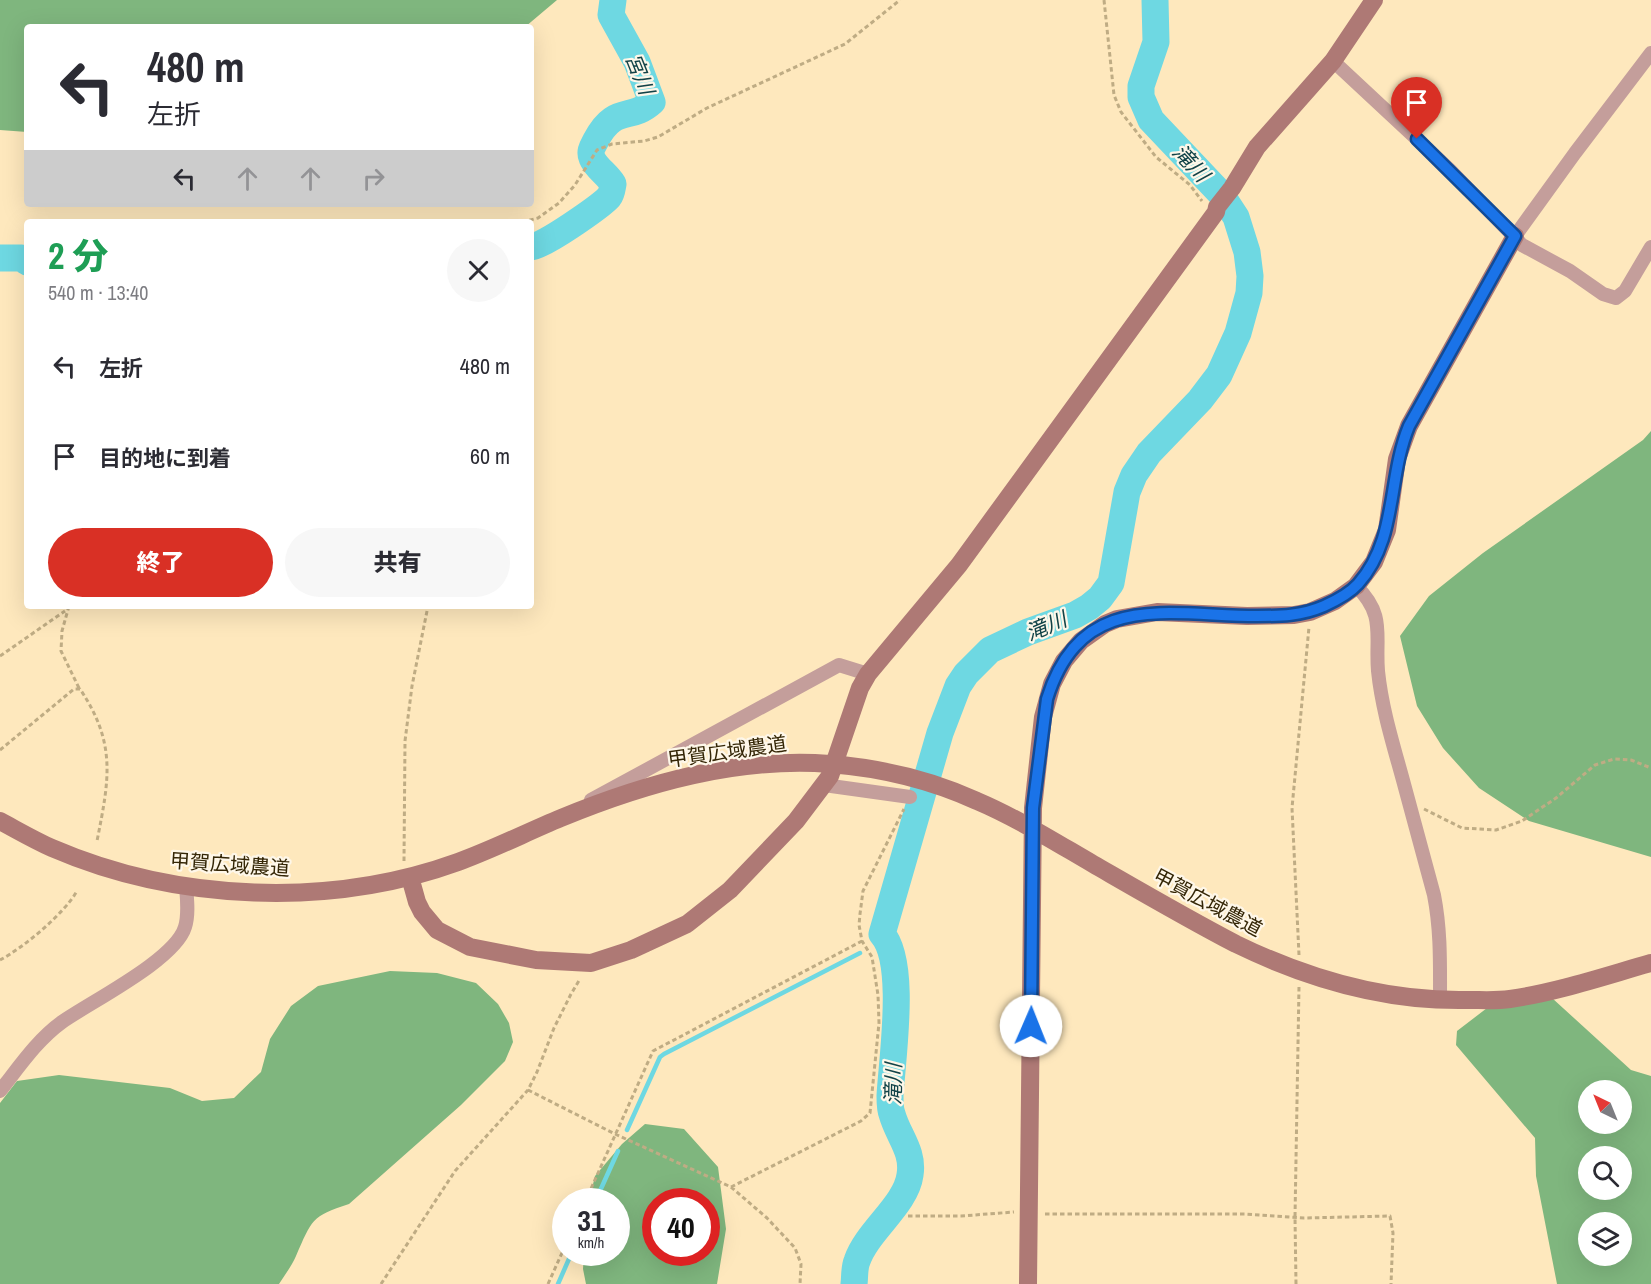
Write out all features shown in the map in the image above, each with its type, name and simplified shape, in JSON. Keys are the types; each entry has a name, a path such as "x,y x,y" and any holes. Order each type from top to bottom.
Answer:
{"street":[{"path":"407,877 422,912 437,930 470,947 536,960 591,963 631,950 687,924 730,890 796,821 830,776 860,688 868,674 959,565 1215,212 1257,147 1334,61 1374,0"},
{"path":"1028,1284 1033,808 1043,717 1052,684 1064,661 1081,641 1105,624 1117,619 1156,612 1247,616 1294,615 1310,612 1335,601 1356,586 1374,562 1387,530 1397,459 1409,426 1515,236 1651,53"},
{"path":"1334,61 1450,170 1522,245 1570,271 1604,294 1616,298 1625,291 1651,247"},
{"path":"1356,586 1370,602 1376,614 1377,658 1384,705 1434,895 1439,921 1440,1001"},
{"path":"561,818 839,665 868,674"},
{"name":"甲賀広域農道","path":"0,820 51,848 148,879 186,886 266,893 343,889 407,877 455,863 495,848 561,818 657,784 697,774 767,764 794,762 833,764 883,771 939,786 968,797 1236,944 1307,975 1368,992 1440,1001 1508,999 1565,988 1651,963"},
{"path":"824,785 910,797"},
{"path":"0,1090 52,1030 92,1002 150,967 179,939 187,918 186,886"}],"path":[{"path":"534,219 559,203 575,185 597,150 612,144 644,141 658,137 708,108 845,44 900,0"},
{"path":"1104,0 1114,95 1121,112 1156,157 1190,185 1202,201 1227,195"},
{"path":"407,877 405,741 412,686 427,609"},
{"path":"0,656 66,610"},
{"path":"66,610 60,642 61,651 79,688 92,706 99,722 107,753 107,783 97,841"},
{"path":"1299,959 1292,808 1310,612"},
{"path":"0,750 74,689 79,688"},
{"path":"1409,802 1462,828 1496,830 1522,821 1556,798 1595,765 1614,759 1631,760 1651,768"},
{"path":"731,1186 861,1121 870,1113 879,1023 878,995 872,957 862,941 859,925 863,891 910,797"},
{"path":"0,960 11,954 45,926 72,900 76,891"},
{"path":"591,1188 653,1051 862,941"},
{"path":"381,1284 455,1171 528,1090 571,994 591,963"},
{"path":"1296,1284 1294,1217 1299,983"},
{"path":"528,1090 615,1134 731,1186 767,1218 795,1248 801,1264 800,1284"},
{"path":"908,1216 961,1216 1030,1211 1062,1215 1390,1216 1393,1233 1391,1284"},
{"path":"548,1284 556,1266"}],"green space":[{"path":"0,0 557,0 529,24 24,24 24,132 0,130"},
{"path":"1651,431 1651,857 1529,821 1479,788 1443,748 1417,706 1400,636 1429,596 1483,553 1643,440"},
{"path":"390,971 437,973 476,983 498,1004 509,1023 513,1042 505,1061 461,1105 349,1204 327,1212 314,1221 279,1284 0,1284 0,1103 17,1081 59,1075 170,1088 202,1101 234,1098 261,1072 270,1039 291,1006 318,986"},
{"path":"1504,995 1552,998 1631,1070 1651,1076 1651,1284 1557,1284 1536,1176 1535,1138 1456,1045 1457,1031"},
{"path":"645,1124 684,1129 718,1167 726,1229 720,1266 720,1188 642,1188 642,1266 720,1266 717,1284 586,1284 583,1266 630,1266 630,1188 592,1188 595,1176 622,1144"}],"waterway":[{"name":"宮川","path":"534,246 558,234 609,197 613,184 594,162 591,153 593,146 603,129 616,117 637,111 652,102 637,62 611,15 613,0"},
{"name":"滝川","path":"854,1284 856,1264 862,1250 901,1197 910,1175 908,1151 890,1108 896,988 890,947 882,934 940,733 958,686 966,674 990,650 1028,632 1075,615 1100,598 1111,583 1127,492 1134,475 1149,453 1200,400 1219,375 1238,333 1249,293 1250,276 1247,252 1236,217 1221,194 1151,120 1141,97 1141,86 1156,42 1155,0"},
{"name":"宮川","path":"0,258 24,260"},
{"path":"627,1130 660,1057 860,953"},
{"path":"601,1188 618,1151"},
{"path":"558,1284 566,1266"}],"route":[{"path":"1031,1026 1033,808 1043,717 1052,684 1064,661 1092,632 1105,624 1131,615 1156,612 1278,616 1310,612 1335,601 1356,586 1374,562 1381,547 1387,530 1397,459 1409,426 1515,236 1417,139"}]}
